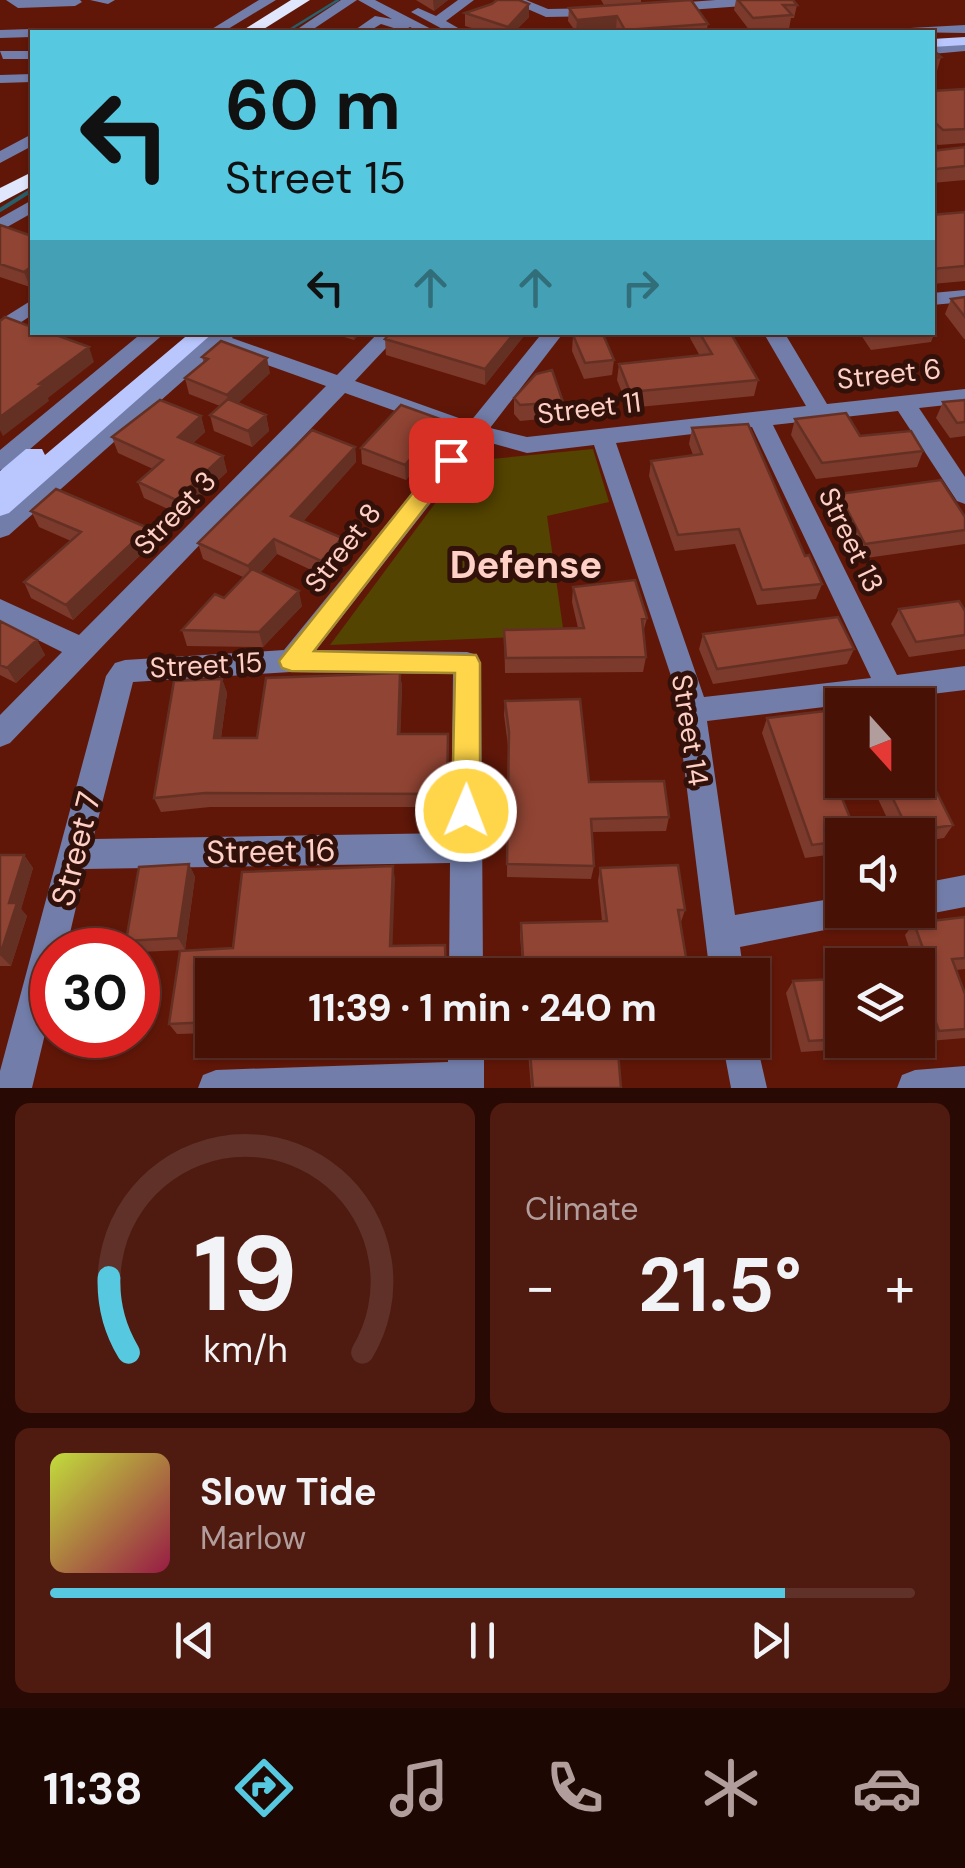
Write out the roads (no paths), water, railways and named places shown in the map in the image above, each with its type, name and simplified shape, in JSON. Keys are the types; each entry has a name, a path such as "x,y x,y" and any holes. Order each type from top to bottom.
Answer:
{"highway":[{"path":"251,30 302,0"},
{"path":"275,30 324,0"},
{"path":"0,181 30,163"},
{"path":"0,197 30,179"}],"main road":[{"path":"0,484 205,335"},
{"path":"0,507 205,335"}],"street":[{"path":"13,0 18,4 75,2"},
{"path":"96,0 108,0"},
{"path":"217,30 269,0"},
{"path":"303,30 350,0"},
{"path":"365,0 438,29"},
{"path":"382,0 438,29"},
{"path":"395,0 438,29"},
{"path":"438,29 466,0"},
{"path":"514,0 546,13 589,6 613,11"},
{"path":"652,8 771,0"},
{"path":"589,6 603,30"},
{"path":"364,30 383,19 409,30"},
{"path":"16,34 5,52 0,74 30,75"},
{"path":"935,35 965,38"},
{"path":"935,43 965,38"},
{"path":"0,158 30,140"},
{"path":"0,226 30,206"},
{"path":"935,299 965,296"},
{"path":"0,330 30,308"},
{"path":"0,462 152,335"},
{"path":"0,529 205,335"},
{"name":"Street 11","path":"209,335 474,432 527,445 820,411"},
{"name":"Street 3","path":"0,734 388,335"},
{"name":"Street 8","path":"291,661 552,335"},
{"path":"776,335 820,411"},
{"name":"Street 6","path":"820,411 965,396"},
{"path":"903,402 965,495"},
{"name":"Street 13","path":"759,419 889,687"},
{"name":"Street 14","path":"602,436 692,708 724,958"},
{"path":"0,608 117,660 125,671"},
{"name":"Street 15","path":"125,671 291,661 467,663 466,848"},
{"name":"Street 7","path":"14,1088 116,684 125,671"},
{"path":"692,708 722,709 965,678"},
{"path":"466,848 466,958"},
{"name":"Street 16","path":"75,854 466,848"},
{"path":"935,897 965,892"},
{"path":"719,934 825,916"},
{"path":"216,1088 466,1084 466,1058"},
{"path":"743,1058 749,1088"}],"waterway":[{"path":"289,30 338,0"},
{"path":"0,210 30,191"}],"district":[{"name":"Defense","path":"526,565"}]}
